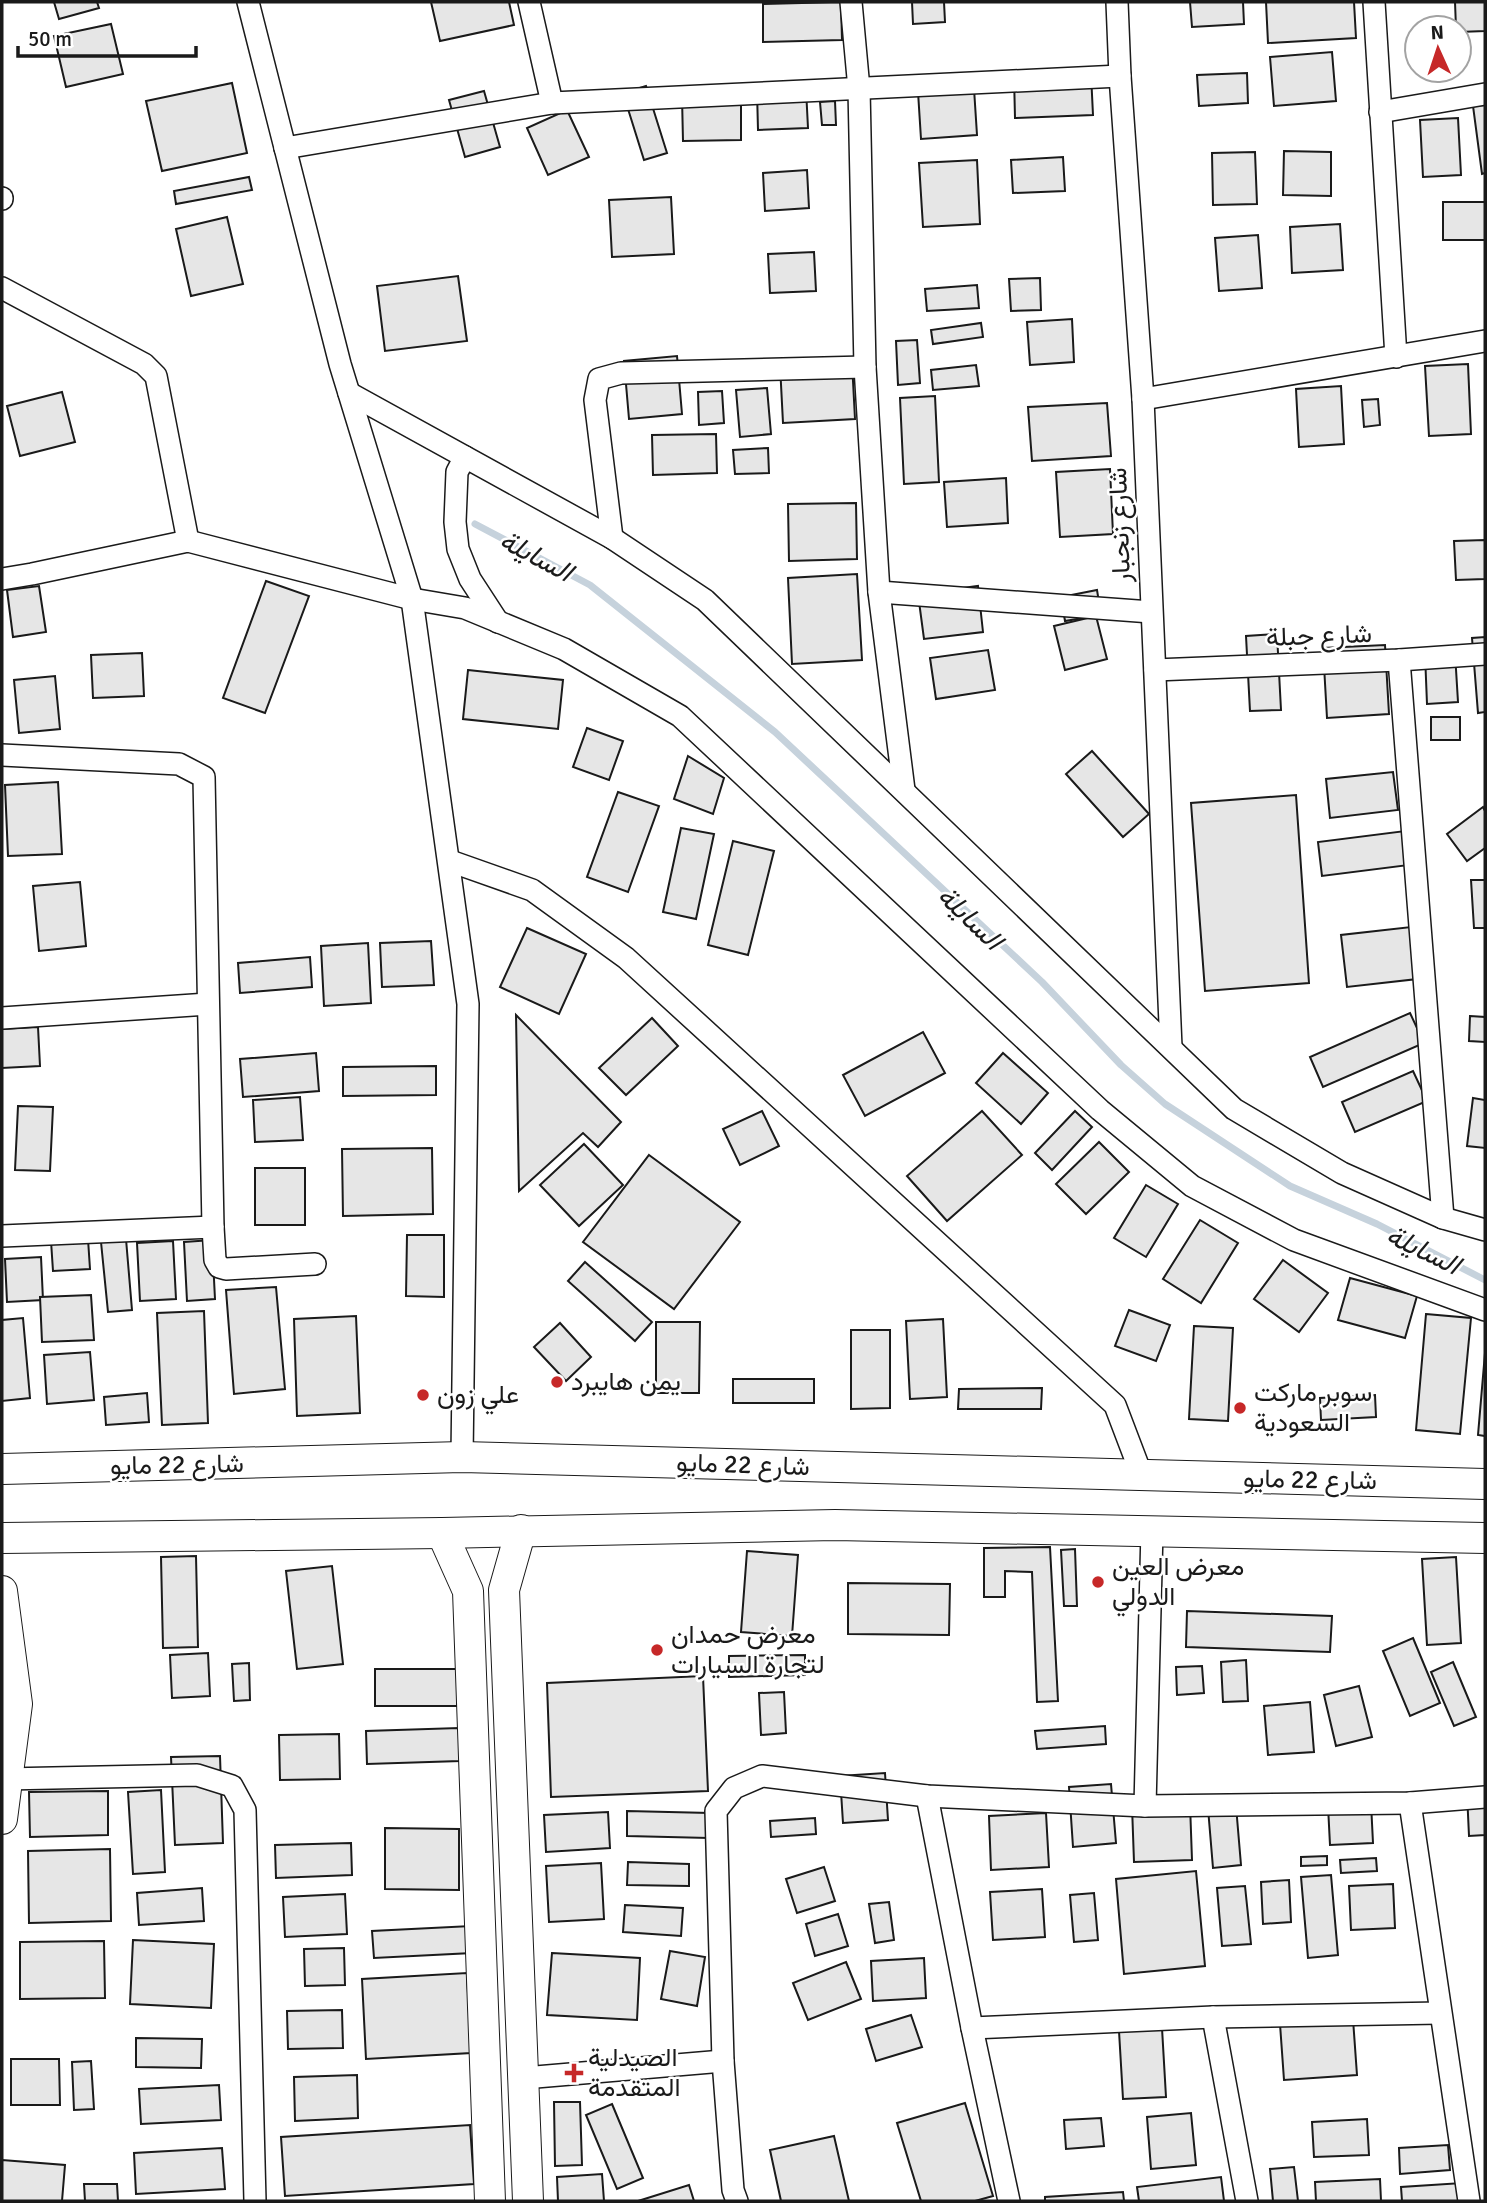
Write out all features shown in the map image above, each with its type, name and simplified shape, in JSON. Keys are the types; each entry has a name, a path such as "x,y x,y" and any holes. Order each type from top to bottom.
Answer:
{"main road":[{"name":"شارع 22 مايو","path":"2,1469 462,1457 1485,1484"},
{"name":"شارع 22 مايو","path":"2,1538 835,1525 1485,1538"},
{"path":"521,1530 504,1591 528,2201"},
{"path":"442,1533 468,1592"},
{"path":"490,2201 468,1592 470,1584 485,1575 497,1580 504,1591"},
{"path":"2,1591 17,1704 4,1780 2,1819"}],"street":[{"path":"248,2 349,393 412,599 468,1004 462,1457"},
{"path":"529,2 552,103"},
{"path":"851,2 859,89 865,367 879,592 904,790"},
{"name":"شارع زنجبار","path":"1117,2 1143,400 1171,1046"},
{"path":"1374,2 1396,356"},
{"path":"285,148 552,103 1120,76"},
{"path":"1380,112 1485,94"},
{"path":"2,288 144,364 156,376 188,541"},
{"path":"1143,400 1485,341"},
{"path":"612,538 595,400 599,379 621,373 865,367"},
{"path":"349,393 612,538 705,600 1234,1109 1342,1173 1443,1218 1485,1230"},
{"path":"465,457 457,472 455,522 458,549 470,579 498,622"},
{"path":"2,579 188,541 412,599 465,608 564,649 680,716 1100,1110 1192,1186 1294,1240 1485,1310"},
{"path":"879,592 1151,612"},
{"name":"شارع جبلة","path":"1155,670 1485,654"},
{"path":"1399,660 1443,1218"},
{"path":"2,755 179,764 204,777 215,1260 219,1267 226,1269 315,1264"},
{"path":"450,861 532,890 626,958 1115,1405 1142,1476"},
{"path":"2,1018 208,1004"},
{"path":"2,1236 213,1227"},
{"path":"1145,1806 1152,1530"},
{"path":"4,1780 197,1775 232,1786 246,1810 255,2201"},
{"path":"737,2201 733,2190 723,2061 716,1811 734,1788 762,1776 927,1796 1145,1806 1410,1803 1485,1797"},
{"path":"927,1796 1009,2201"},
{"path":"1410,1803 1469,2201"},
{"path":"972,2028 1213,2017 1440,2013"},
{"path":"1213,2017 1247,2201"},
{"path":"524,2078 723,2061"}],"building":[{"path":"54,2 97,2 99,8 59,19"},
{"path":"431,2 509,2 514,25 440,41"},
{"path":"841,2 842,40 763,42 763,4"},
{"path":"912,2 944,2 945,22 913,24"},
{"path":"1190,2 1243,2 1244,24 1192,27"},
{"path":"1266,2 1354,2 1356,38 1268,43"},
{"path":"1455,2 1485,2 1485,31 1473,31 1473,14 1455,14"},
{"path":"111,24 123,74 66,87 54,36"},
{"path":"1332,52 1336,101 1274,106 1270,57"},
{"path":"973,73 977,135 921,139 917,76"},
{"path":"1247,73 1248,103 1199,106 1197,75"},
{"path":"1091,74 1093,115 1015,118 1014,76"},
{"path":"232,83 247,153 162,171 146,101"},
{"path":"646,86 667,153 644,160 623,93"},
{"path":"806,89 808,128 758,130 757,91"},
{"path":"484,91 500,147 465,157 449,100"},
{"path":"741,96 741,140 683,141 682,97"},
{"path":"835,101 836,125 822,125 820,102"},
{"path":"1485,105 1485,173 1482,174 1473,106"},
{"path":"567,110 589,157 548,175 527,128"},
{"path":"1458,118 1461,175 1423,177 1420,120"},
{"path":"1284,151 1331,152 1331,196 1283,195"},
{"path":"1255,152 1257,204 1213,205 1212,153"},
{"path":"1063,157 1065,191 1013,193 1011,160"},
{"path":"977,160 980,224 923,227 919,163"},
{"path":"807,170 809,208 765,211 763,173"},
{"path":"249,177 252,190 176,204 174,191"},
{"path":"671,197 674,254 612,257 609,200"},
{"path":"1443,202 1485,202 1485,240 1443,240"},
{"path":"227,217 243,284 191,296 176,229"},
{"path":"1340,224 1343,270 1292,273 1290,227"},
{"path":"1258,235 1262,288 1219,291 1215,238"},
{"path":"814,252 816,291 770,293 768,254"},
{"path":"458,276 467,341 385,351 377,286"},
{"path":"1040,278 1041,310 1011,311 1009,279"},
{"path":"977,285 979,308 927,311 925,289"},
{"path":"1072,319 1074,362 1030,365 1027,322"},
{"path":"981,323 983,337 933,344 931,330"},
{"path":"917,340 920,383 898,385 896,341"},
{"path":"677,356 682,414 629,419 624,361"},
{"path":"852,362 855,419 783,423 780,365"},
{"path":"1468,364 1471,434 1429,436 1425,366"},
{"path":"976,365 979,386 933,390 931,370"},
{"path":"1341,386 1344,444 1299,447 1296,389"},
{"path":"767,388 771,434 740,437 736,390"},
{"path":"722,391 724,423 699,425 698,392"},
{"path":"62,392 75,442 20,456 7,406"},
{"path":"935,396 939,482 904,484 900,398"},
{"path":"1378,399 1380,425 1364,427 1362,400"},
{"path":"1107,403 1111,456 1032,461 1028,407"},
{"path":"716,434 717,473 653,475 652,435"},
{"path":"768,448 769,473 735,474 733,450"},
{"path":"1110,469 1113,534 1060,537 1056,472"},
{"path":"1006,478 1008,523 947,527 944,482"},
{"path":"856,503 857,559 789,561 788,504"},
{"path":"1485,540 1485,579 1456,580 1454,541"},
{"path":"857,574 862,660 792,664 788,578"},
{"path":"266,581 309,596 265,713 223,698"},
{"path":"39,586 46,632 13,637 7,590"},
{"path":"978,586 983,632 924,639 918,594"},
{"path":"1097,590 1101,615 1065,621 1061,597"},
{"path":"1096,616 1107,659 1065,670 1054,626"},
{"path":"1277,634 1281,710 1250,711 1246,636"},
{"path":"1485,637 1485,712 1478,713 1472,638"},
{"path":"1385,645 1389,714 1327,718 1323,648"},
{"path":"988,650 995,690 936,699 930,658"},
{"path":"142,653 144,696 93,698 91,655"},
{"path":"1455,653 1458,702 1427,704 1425,654"},
{"path":"468,670 563,680 558,729 463,719"},
{"path":"55,676 60,729 19,733 14,680"},
{"path":"1431,717 1460,717 1460,740 1431,740"},
{"path":"587,728 623,741 609,780 573,767"},
{"path":"1092,751 1149,814 1123,837 1066,774"},
{"path":"688,756 724,778 713,814 674,799"},
{"path":"1393,772 1398,810 1330,818 1326,779"},
{"path":"58,782 62,854 8,856 5,785"},
{"path":"618,792 659,806 628,892 587,877"},
{"path":"1296,795 1309,983 1205,991 1191,803"},
{"path":"1483,807 1485,848 1467,861 1447,834"},
{"path":"681,828 714,834 696,919 663,912"},
{"path":"1405,831 1409,865 1322,876 1318,842"},
{"path":"733,841 774,851 748,955 708,945"},
{"path":"1471,880 1485,880 1485,928 1474,928"},
{"path":"80,882 86,946 39,951 33,886"},
{"path":"1411,927 1417,979 1347,987 1341,935"},
{"path":"527,928 586,954 559,1014 500,987"},
{"path":"431,941 434,985 382,987 380,943"},
{"path":"368,943 371,1003 324,1006 321,946"},
{"path":"310,957 312,987 240,993 238,963"},
{"path":"1410,1013 1424,1043 1323,1087 1310,1057"},
{"path":"516,1015 621,1122 598,1147 583,1133 519,1191"},
{"path":"1470,1016 1485,1017 1485,1042 1469,1041"},
{"path":"652,1018 678,1046 626,1095 599,1068"},
{"path":"38,1027 40,1066 2,1068 2,1029"},
{"path":"923,1032 945,1073 865,1116 843,1075"},
{"path":"316,1053 319,1091 243,1097 240,1059"},
{"path":"1003,1053 1048,1093 1021,1124 976,1083"},
{"path":"436,1066 436,1095 343,1096 343,1067"},
{"path":"1413,1071 1427,1101 1355,1132 1342,1102"},
{"path":"300,1097 303,1140 255,1142 253,1100"},
{"path":"1473,1098 1485,1100 1485,1148 1467,1146"},
{"path":"18,1106 53,1107 50,1171 15,1170"},
{"path":"762,1111 779,1146 740,1165 723,1129"},
{"path":"982,1111 1022,1155 947,1221 907,1176"},
{"path":"1075,1111 1092,1127 1052,1170 1035,1153"},
{"path":"1099,1142 1129,1172 1086,1214 1056,1184"},
{"path":"584,1144 623,1185 579,1226 540,1185"},
{"path":"432,1148 433,1214 343,1216 342,1149"},
{"path":"649,1155 740,1222 674,1309 583,1242"},
{"path":"255,1168 305,1168 305,1225 255,1225"},
{"path":"1146,1185 1178,1204 1146,1257 1114,1238"},
{"path":"1200,1220 1238,1243 1201,1303 1163,1279"},
{"path":"407,1235 444,1235 444,1297 406,1296"},
{"path":"88,1239 90,1269 53,1271 51,1241"},
{"path":"126,1239 132,1310 108,1312 101,1242"},
{"path":"212,1240 215,1299 187,1301 184,1242"},
{"path":"173,1241 176,1299 140,1301 137,1243"},
{"path":"41,1257 43,1300 7,1302 5,1259"},
{"path":"1283,1260 1328,1293 1299,1332 1254,1299"},
{"path":"585,1262 652,1322 635,1341 568,1281"},
{"path":"1350,1278 1417,1296 1405,1338 1338,1320"},
{"path":"276,1287 285,1389 234,1394 226,1290"},
{"path":"91,1295 94,1340 42,1342 40,1297"},
{"path":"1129,1310 1170,1325 1156,1361 1115,1346"},
{"path":"204,1311 208,1423 162,1425 157,1313"},
{"path":"1426,1314 1471,1318 1460,1434 1416,1430"},
{"path":"356,1316 360,1413 297,1416 294,1319"},
{"path":"23,1318 30,1398 2,1401 2,1320"},
{"path":"943,1319 947,1397 910,1399 906,1321"},
{"path":"656,1322 700,1322 699,1393 656,1393"},
{"path":"560,1323 591,1357 566,1381 534,1347"},
{"path":"1194,1326 1233,1328 1228,1421 1189,1419"},
{"path":"851,1330 890,1330 890,1408 851,1409"},
{"path":"90,1352 94,1400 47,1404 44,1355"},
{"path":"1485,1353 1485,1436 1478,1435"},
{"path":"733,1379 814,1379 814,1403 733,1403"},
{"path":"1042,1388 1041,1409 958,1409 959,1389"},
{"path":"147,1393 149,1422 106,1425 104,1397"},
{"path":"1375,1395 1376,1417 1321,1420 1320,1398"},
{"path":"1050,1547 1058,1701 1037,1702 1032,1572 1005,1571 1005,1597 984,1597 984,1548"},
{"path":"1075,1549 1077,1606 1064,1606 1061,1550"},
{"path":"747,1551 798,1555 792,1636 741,1632"},
{"path":"196,1556 198,1647 163,1648 161,1557"},
{"path":"1456,1557 1461,1643 1427,1645 1422,1559"},
{"path":"332,1566 343,1664 297,1669 286,1571"},
{"path":"848,1583 950,1584 949,1635 848,1634"},
{"path":"1187,1611 1332,1616 1330,1652 1186,1647"},
{"path":"1413,1638 1440,1703 1410,1716 1383,1651"},
{"path":"208,1653 210,1696 172,1698 170,1655"},
{"path":"805,1655 805,1675 729,1677 729,1656"},
{"path":"1246,1660 1248,1701 1223,1702 1221,1662"},
{"path":"1453,1662 1476,1717 1454,1726 1431,1672"},
{"path":"249,1663 250,1700 234,1701 232,1664"},
{"path":"1202,1666 1204,1693 1177,1695 1176,1667"},
{"path":"375,1669 457,1669 457,1706 375,1706"},
{"path":"703,1676 708,1791 551,1797 547,1683"},
{"path":"1359,1686 1372,1737 1336,1746 1324,1695"},
{"path":"784,1692 786,1733 761,1735 759,1693"},
{"path":"1310,1702 1314,1752 1268,1755 1264,1706"},
{"path":"1105,1726 1106,1744 1037,1749 1035,1731"},
{"path":"459,1728 460,1761 367,1764 366,1731"},
{"path":"339,1734 340,1779 280,1780 279,1735"},
{"path":"220,1756 223,1843 175,1845 171,1757"},
{"path":"885,1773 888,1820 843,1823 840,1776"},
{"path":"1111,1784 1116,1843 1073,1847 1069,1787"},
{"path":"161,1790 165,1872 133,1874 128,1792"},
{"path":"108,1791 108,1835 30,1837 29,1792"},
{"path":"1485,1792 1485,1835 1469,1836 1467,1793"},
{"path":"1235,1794 1241,1865 1213,1868 1207,1796"},
{"path":"1371,1803 1373,1843 1330,1845 1328,1806"},
{"path":"1190,1804 1192,1860 1134,1862 1132,1806"},
{"path":"627,1811 710,1813 709,1838 627,1836"},
{"path":"608,1812 610,1848 546,1852 544,1815"},
{"path":"1046,1813 1049,1867 991,1870 989,1816"},
{"path":"815,1818 816,1834 771,1837 770,1821"},
{"path":"385,1828 459,1829 459,1890 385,1889"},
{"path":"351,1843 352,1875 276,1878 275,1845"},
{"path":"110,1849 111,1921 29,1923 28,1851"},
{"path":"1327,1856 1327,1865 1301,1866 1301,1857"},
{"path":"1376,1858 1377,1871 1341,1873 1340,1860"},
{"path":"628,1862 689,1864 689,1886 627,1885"},
{"path":"601,1863 604,1919 549,1922 546,1866"},
{"path":"824,1867 835,1901 797,1913 786,1879"},
{"path":"1196,1871 1205,1966 1124,1974 1116,1879"},
{"path":"1331,1875 1338,1955 1308,1958 1301,1877"},
{"path":"1289,1880 1291,1922 1263,1924 1261,1882"},
{"path":"1393,1884 1395,1928 1351,1930 1349,1886"},
{"path":"1245,1886 1251,1944 1222,1946 1217,1888"},
{"path":"202,1888 204,1921 139,1925 137,1893"},
{"path":"1042,1889 1045,1937 993,1940 990,1892"},
{"path":"1094,1893 1098,1940 1074,1942 1070,1895"},
{"path":"345,1894 347,1934 285,1937 283,1897"},
{"path":"889,1902 894,1940 875,1943 869,1904"},
{"path":"625,1905 683,1908 681,1936 623,1932"},
{"path":"838,1914 848,1946 815,1956 806,1924"},
{"path":"471,1926 472,1953 374,1958 372,1931"},
{"path":"133,1940 214,1944 211,2008 130,2004"},
{"path":"104,1941 105,1998 20,1999 20,1942"},
{"path":"344,1948 345,1985 305,1986 304,1949"},
{"path":"670,1951 705,1957 697,2006 661,1999"},
{"path":"552,1953 640,1958 637,2020 547,2015"},
{"path":"924,1958 926,1998 873,2001 871,1961"},
{"path":"846,1962 861,1999 808,2020 793,1983"},
{"path":"467,1973 471,2053 366,2059 362,1979"},
{"path":"1352,2005 1357,2075 1284,2080 1279,2010"},
{"path":"342,2010 343,2048 288,2049 287,2011"},
{"path":"911,2015 922,2047 876,2061 866,2029"},
{"path":"1162,2028 1166,2097 1123,2099 1119,2031"},
{"path":"136,2038 202,2039 201,2068 136,2067"},
{"path":"11,2059 59,2059 60,2105 11,2105"},
{"path":"91,2061 94,2109 74,2110 72,2062"},
{"path":"357,2075 358,2118 295,2121 294,2077"},
{"path":"219,2085 221,2120 141,2124 139,2089"},
{"path":"554,2102 580,2102 582,2165 555,2166"},
{"path":"965,2103 993,2196 975,2201 921,2201 897,2123"},
{"path":"612,2104 643,2178 617,2189 586,2115"},
{"path":"1191,2113 1196,2165 1151,2169 1147,2117"},
{"path":"1101,2118 1104,2146 1066,2149 1064,2120"},
{"path":"1367,2119 1369,2155 1314,2157 1312,2122"},
{"path":"470,2125 474,2184 285,2196 281,2137"},
{"path":"834,2136 849,2201 781,2201 770,2150"},
{"path":"1448,2145 1450,2170 1400,2174 1399,2148"},
{"path":"222,2148 225,2189 136,2194 134,2153"},
{"path":"2,2160 65,2165 62,2201 2,2201"},
{"path":"1294,2167 1298,2201 1273,2201 1270,2169"},
{"path":"602,2174 604,2201 558,2201 557,2177"},
{"path":"1221,2177 1224,2201 1139,2201 1137,2187"},
{"path":"1380,2179 1381,2201 1316,2201 1315,2182"},
{"path":"1462,2183 1463,2201 1402,2201 1401,2187"},
{"path":"84,2184 117,2184 118,2201 85,2201"},
{"path":"689,2185 694,2201 638,2201"},
{"path":"1123,2192 1124,2201 1045,2201 1045,2197"}],"waterway":[{"name":"السايلة","path":"475,524 590,585 775,732 1042,982 1121,1065 1165,1104 1290,1186 1377,1224 1485,1280"}],"place":[{"name":"يمن هايبرد","path":"557,1382"},
{"name":"علي زون","path":"423,1395"},
{"name":"سوبر ماركت السعودية","path":"1240,1408"},
{"name":"معرض العين الدولي","path":"1098,1582"},
{"name":"معرض حمدان لتجارة السيارات","path":"657,1650"},
{"name":"الصيدلية المتقدمة","path":"574,2073"}]}
